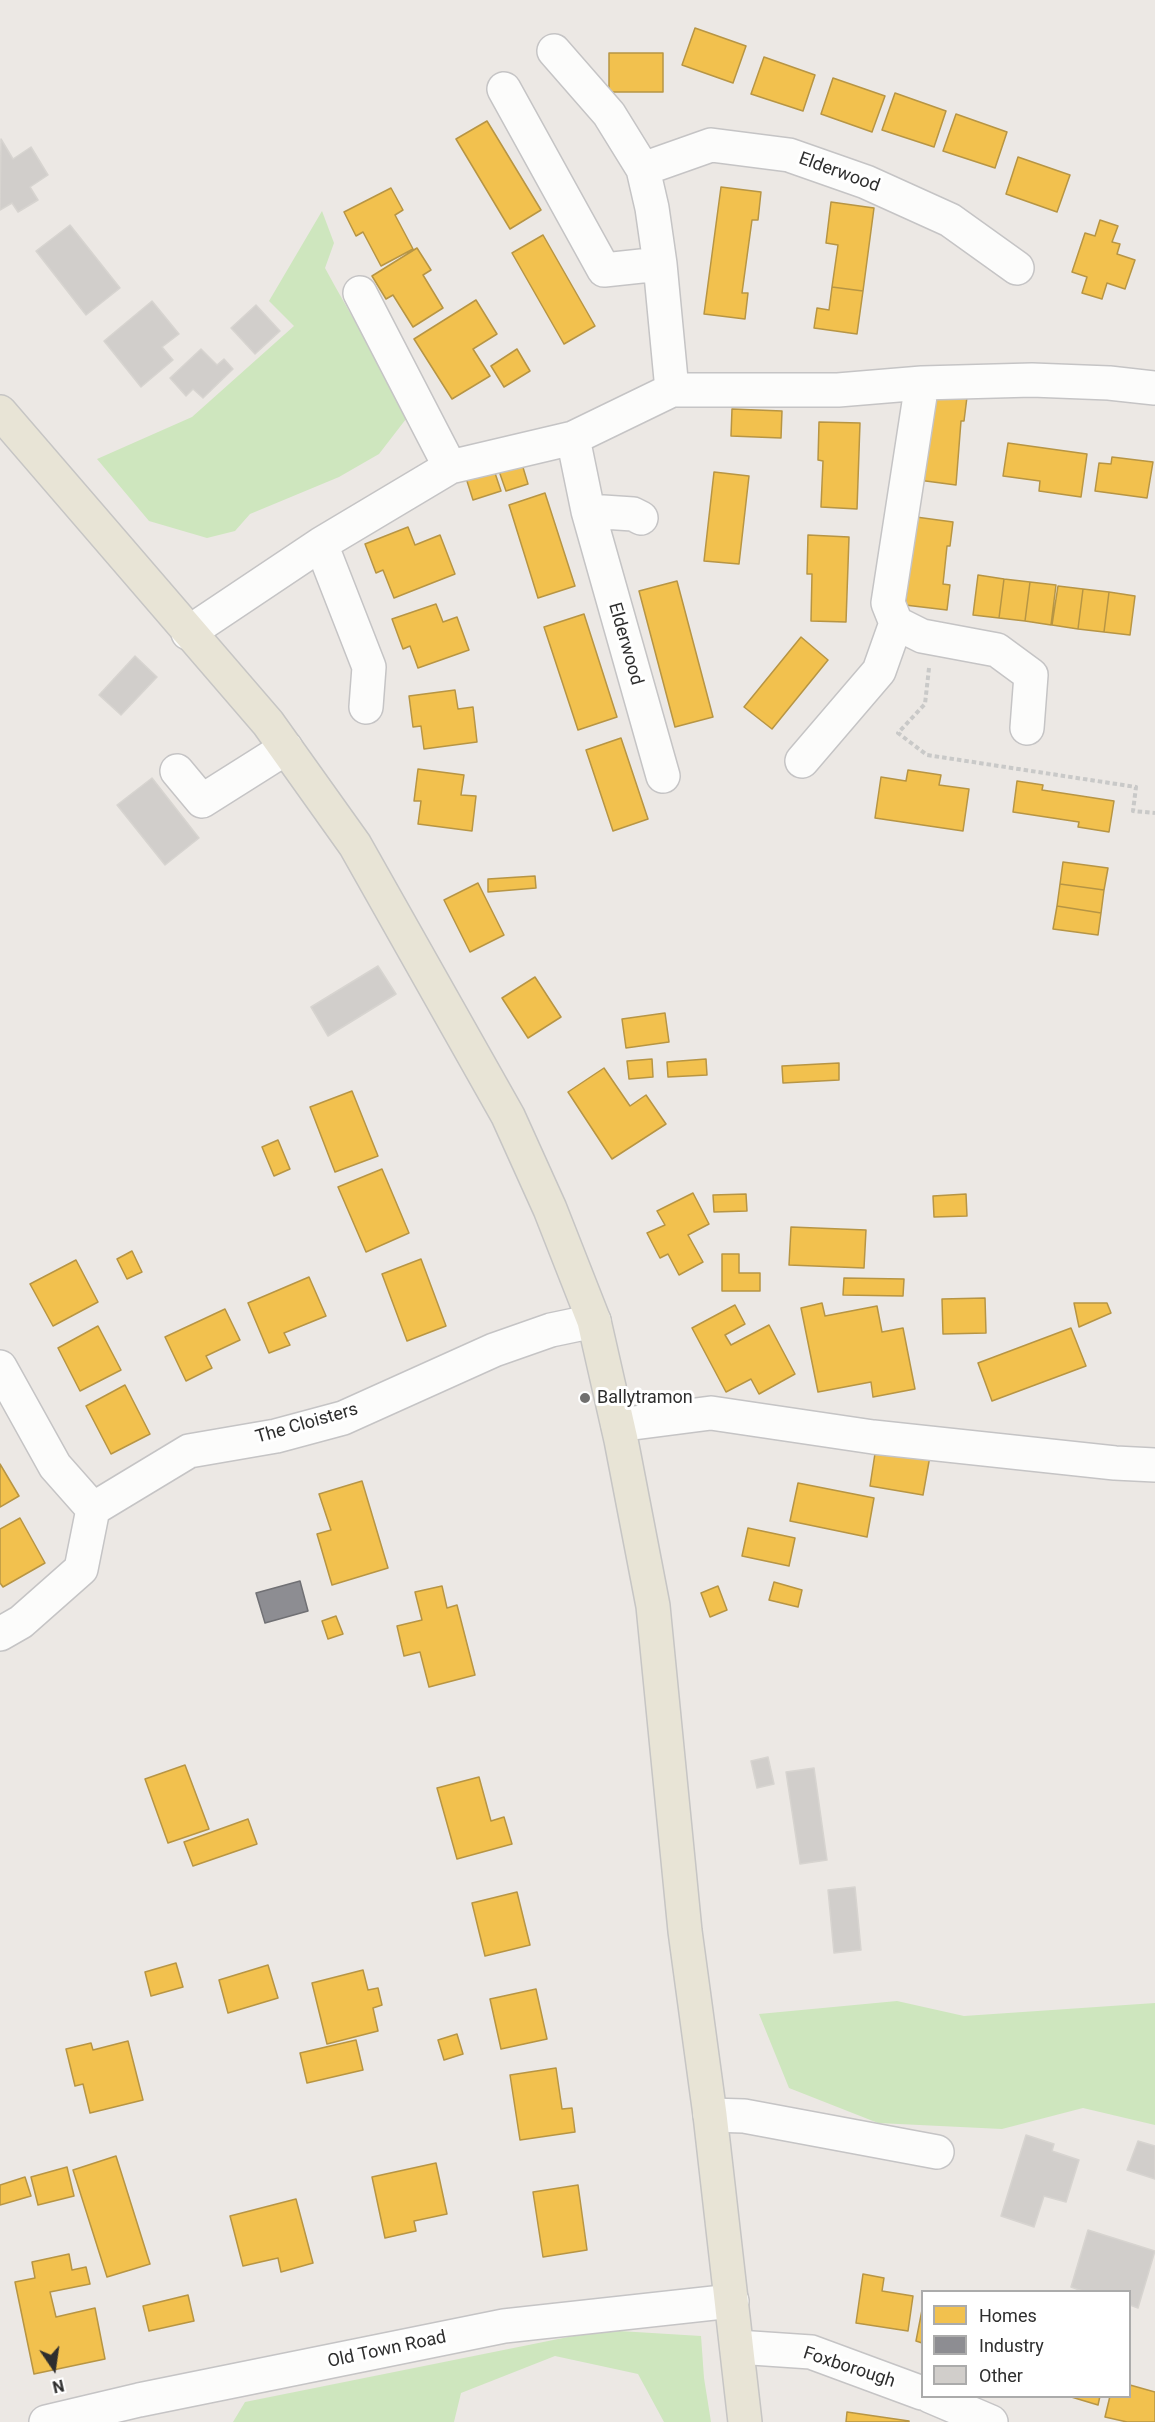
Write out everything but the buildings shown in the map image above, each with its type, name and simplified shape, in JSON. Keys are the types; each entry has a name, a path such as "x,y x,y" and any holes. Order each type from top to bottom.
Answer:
{"main road":[{"path":"0,412 268,723 355,845 508,1116 550,1209 594,1321 618,1425 653,1606 685,1931 710,2115 745,2422"}],"street":[{"path":"554,51 609,114 643,169 652,208 660,264 672,390"},
{"path":"504,89 604,270 660,264"},
{"name":"Elderwood","path":"643,169 711,145 789,155 866,182 950,220 1017,268"},
{"path":"360,293 450,467"},
{"path":"189,633 321,544 450,467 573,438 672,390 838,390 922,383 1032,380 1109,382 1155,388"},
{"path":"922,383 888,603 896,622 922,636 997,650 1031,675 1027,728"},
{"name":"Elderwood","path":"573,438 588,511 663,776"},
{"path":"588,511 633,514 641,518"},
{"path":"321,544 369,667 366,707"},
{"path":"802,761 879,671 896,622"},
{"path":"177,771 202,801 286,748"},
{"name":"The Cloisters","path":"93,1509 189,1451 276,1436 343,1418 494,1350 551,1330 594,1321"},
{"path":"0,1367 55,1467 93,1509 81,1569 21,1622 0,1634"},
{"path":"618,1425 711,1413 873,1437 1155,1465"},
{"path":"710,2115 744,2116 937,2152"},
{"name":"Old Town Road","path":"46,2422 139,2400 504,2326 732,2301"},
{"name":"Foxborough","path":"737,2347 811,2352 921,2393"},
{"path":"932,2398 991,2422"}],"green space":[{"path":"322,211 334,243 325,268 377,361 406,419 379,454 339,477 250,514 235,531 207,538 149,521 97,459 192,417 294,326 269,301"},
{"path":"897,2001 964,2016 1155,2003 1155,2125 1083,2108 1002,2129 878,2123 789,2088 759,2014"},
{"path":"603,2330 701,2336 704,2378 711,2422 664,2422 638,2374 555,2356 461,2393 454,2422 233,2422 245,2402"}],"place":[{"name":"Ballytramon","path":"585,1398"}]}
